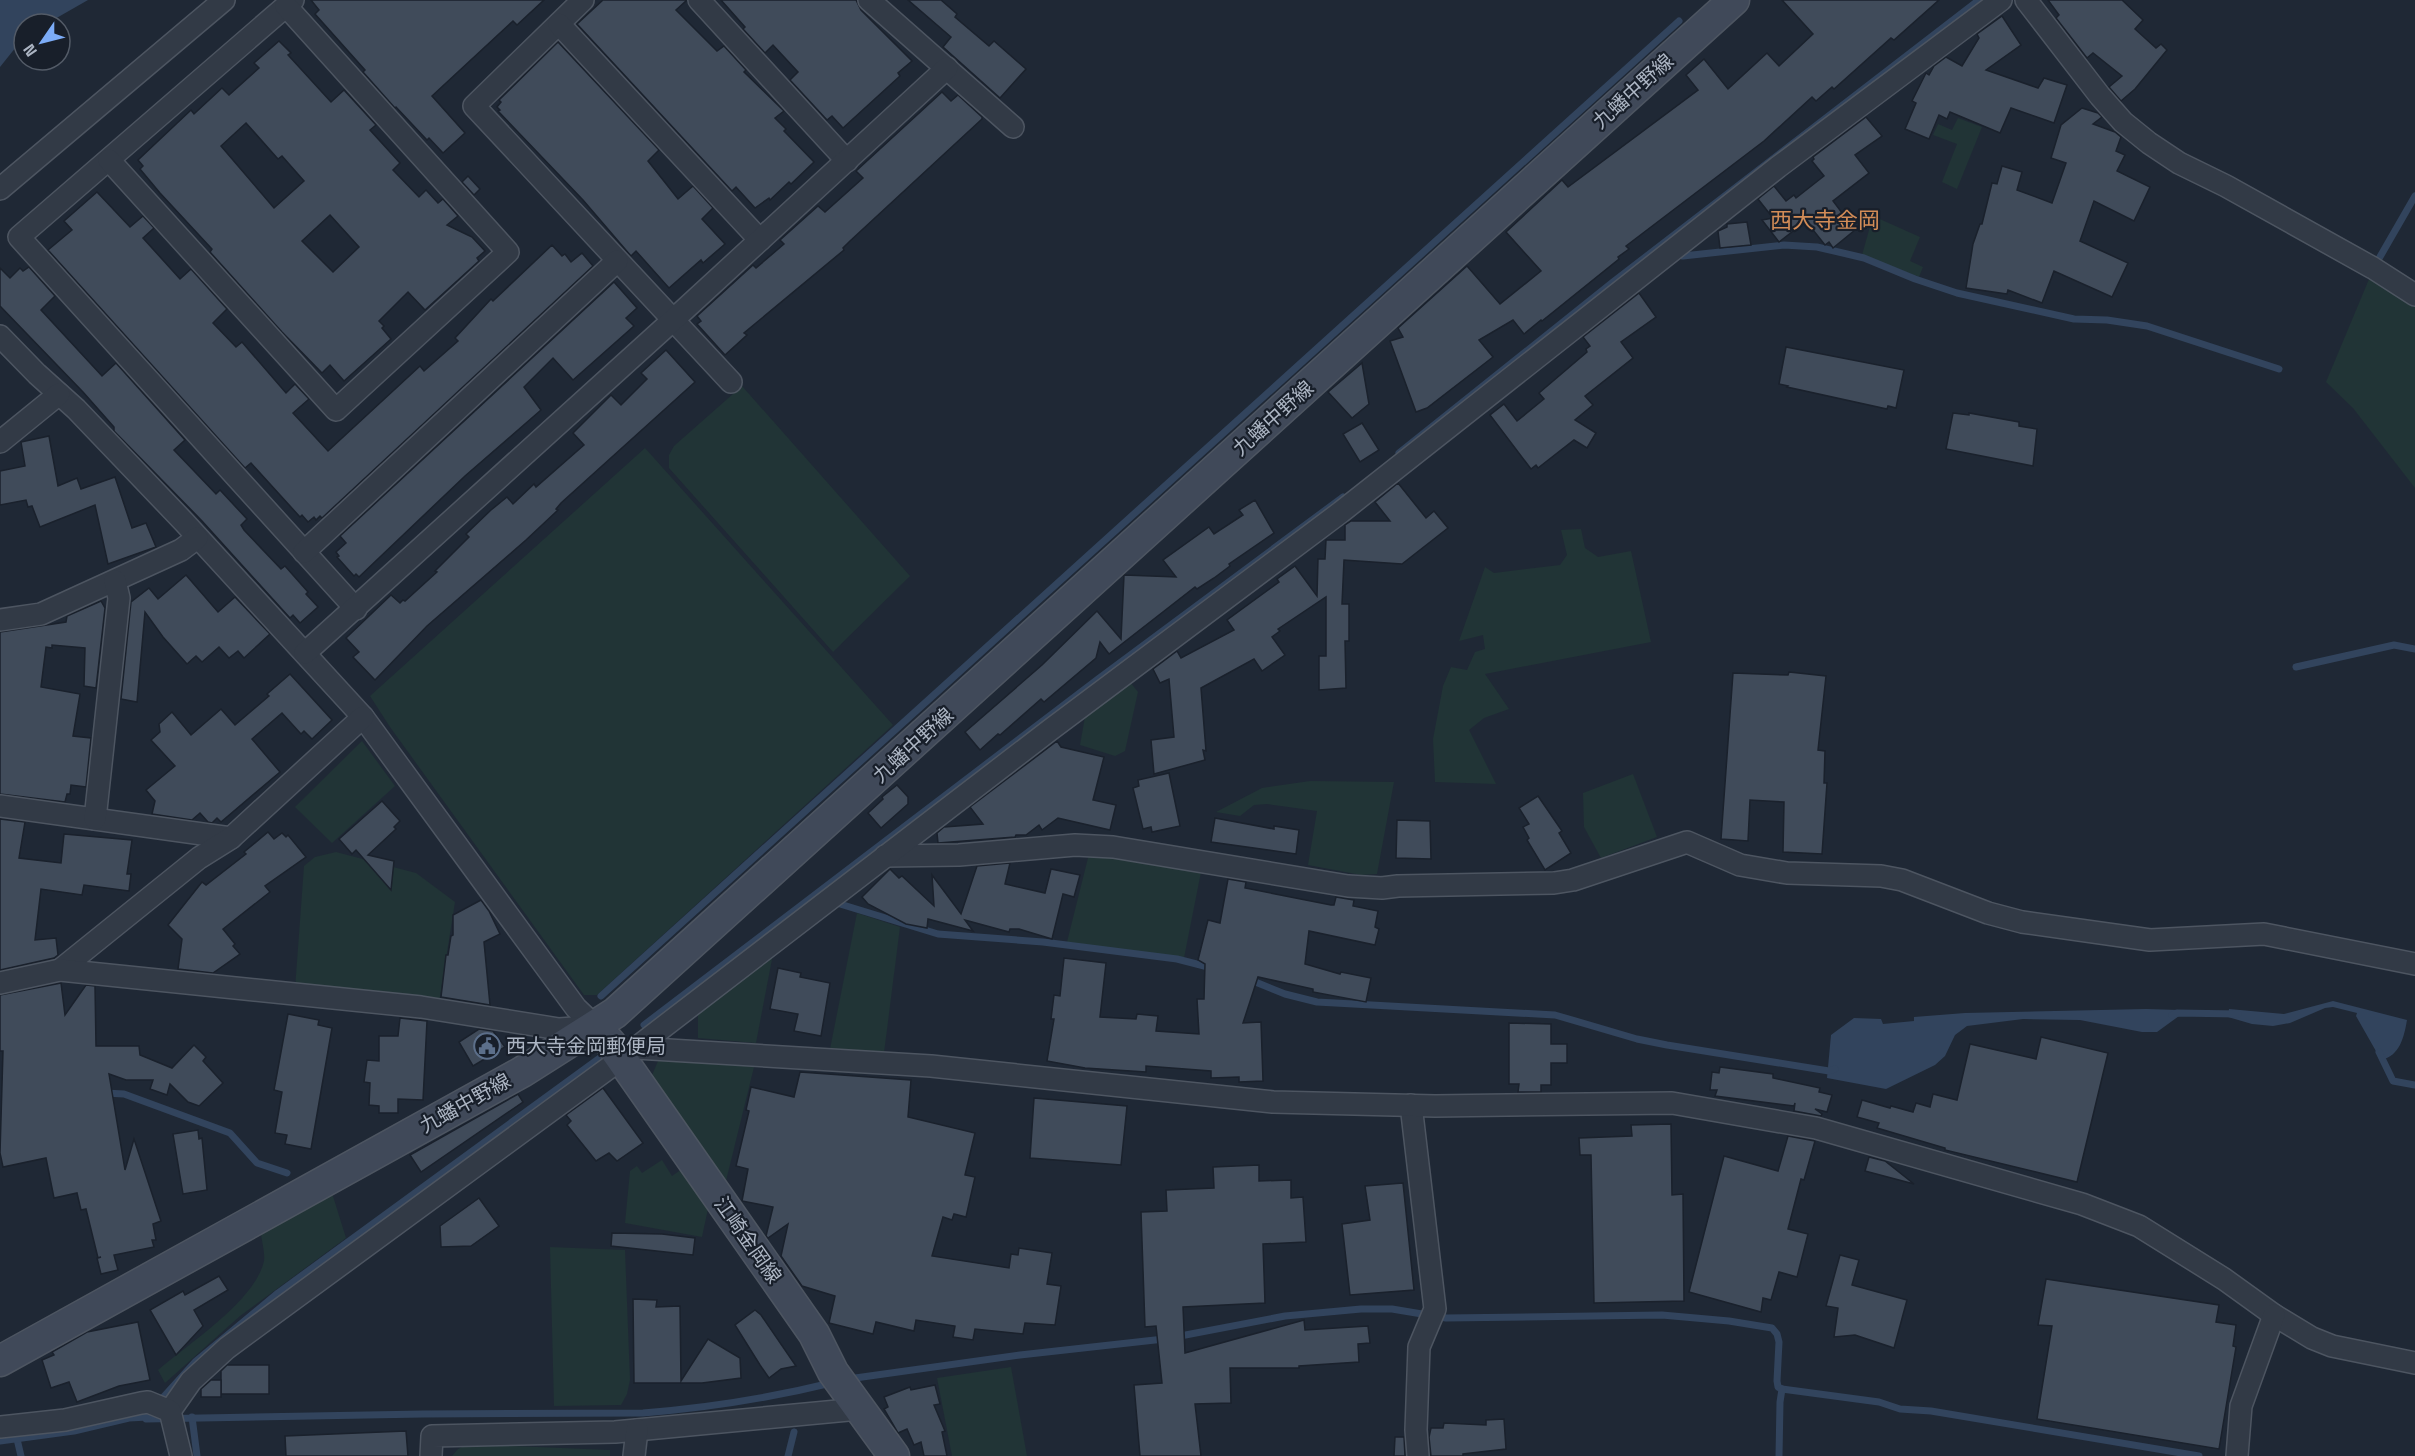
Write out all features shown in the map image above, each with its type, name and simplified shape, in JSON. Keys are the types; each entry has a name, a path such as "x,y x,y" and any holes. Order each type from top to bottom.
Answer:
{"main road":[{"name":"九蟠中野線","path":"0,1361 522,1072 596,1027 654,980 1734,0"},
{"name":"江崎金岡線","path":"596,1027 629,1053 813,1334 846,1391 894,1456"}],"street":[{"path":"0,189 224,0"},
{"path":"583,0 474,106 731,382"},
{"path":"699,0 847,161"},
{"path":"868,0 1013,128"},
{"path":"0,1427 164,1411 191,1381 227,1348 629,1053 885,855 1341,512 1778,167 2001,0"},
{"path":"2026,0 2100,96 2123,122 2150,143 2178,163 2226,186 2373,268 2415,295"},
{"path":"109,160 336,410 508,252 290,3 19,237 356,609"},
{"path":"558,24 760,240"},
{"path":"305,653 356,609 947,68"},
{"path":"304,552 617,261"},
{"path":"0,336 84,417 363,717 576,1008 596,1027"},
{"path":"0,442 58,394"},
{"path":"0,620 41,614 181,550 197,538"},
{"path":"95,819 119,598 115,580"},
{"path":"60,970 199,858 231,837 363,717"},
{"path":"0,806 231,837"},
{"path":"885,855 959,855 1075,845 1113,847 1348,886 1382,888 1554,883 1573,880 1687,842 1740,865 1787,873 1881,876 1902,879 1988,913 2022,922 2150,940 2264,934 2415,964"},
{"path":"0,983 60,970 421,1008 558,1029 596,1027"},
{"path":"629,1053 931,1066 1273,1102 1411,1105 1672,1103 1816,1128 2082,1204 2139,1226 2312,1338 2332,1346 2415,1363"},
{"path":"1411,1105 1433,1314 1419,1347 1416,1430 1418,1456"},
{"path":"2237,1456 2241,1406 2274,1315"},
{"path":"431,1456 432,1436 637,1430 846,1391"},
{"path":"164,1411 181,1456"},
{"path":"634,1456 637,1430"}],"shaded area":[{"path":"1958,118 1982,127 1957,189 1942,182 1957,144 1933,135 1938,124 1952,130"},
{"path":"1873,216 1920,237 1910,261 1923,267 1919,277 1862,255"},
{"path":"2372,272 2415,303 2415,488 2353,408 2326,382"},
{"path":"742,386 910,576 833,652 669,468 669,455 674,446"},
{"path":"645,448 893,725 597,995 584,995 370,696"},
{"path":"1581,529 1585,548 1598,557 1631,551 1651,642 1485,674 1509,709 1484,718 1469,730 1496,784 1435,782 1433,739 1443,686 1451,667 1467,670 1475,652 1485,649 1483,635 1459,641 1485,567 1494,573 1560,565 1567,555 1561,530"},
{"path":"1130,682 1138,692 1125,751 1115,756 1080,745 1086,711"},
{"path":"362,741 395,786 332,843 295,807"},
{"path":"1633,774 1657,837 1601,858 1584,827 1583,793"},
{"path":"1310,781 1394,782 1377,874 1361,875 1308,865 1317,811 1267,804 1254,805 1240,816 1216,812 1262,788"},
{"path":"1090,850 1202,867 1184,958 1067,942"},
{"path":"336,852 416,873 455,902 439,1003 295,989 304,866 315,857"},
{"path":"857,913 900,927 884,1053 830,1049"},
{"path":"773,954 756,1043 698,1038 698,1012"},
{"path":"658,1061 755,1063 725,1185 650,1080"},
{"path":"662,1160 672,1176 685,1167 709,1204 702,1237 625,1223 630,1171 637,1166 642,1173"},
{"path":"332,1193 346,1238 240,1316 165,1383 158,1370 219,1321 248,1291 258,1276 264,1261 261,1234"},
{"path":"550,1247 625,1250 630,1380 627,1394 621,1405 554,1406"},
{"path":"1011,1367 1027,1456 952,1456 937,1378"},
{"path":"468,1444 610,1450 610,1456 452,1456 458,1449"}],"water":[{"path":"0,0 88,0 67,12 12,12 12,52 0,67"},
{"path":"2333,1001 2407,1020 2397,1050 2381,1060 2356,1016 2357,1013 2333,1007 2325,1008 2290,1023 2273,1026 2252,1024 2228,1017 2229,1009 2284,1014"},
{"path":"2179,1010 2179,1016 2157,1032 2142,1032 2080,1020 2023,1019 1967,1026 1955,1035 1945,1056 1935,1065 1886,1089 1827,1078 1831,1035 1854,1018 1881,1019 1883,1024 1914,1021 1914,1017 1965,1013"}],"building":[{"path":"311,0 544,0 517,25 513,21 432,96 465,133 443,153 395,108 363,72 365,70 315,14 319,10"},
{"path":"603,0 687,0 676,10 717,51 724,46 746,70 744,72 784,111 775,118 786,129 784,131 814,162 791,184 789,182 770,200 769,198 755,208 736,187 732,191 577,24"},
{"path":"721,0 856,0 861,10 912,61 898,73 900,76 843,128 832,116 827,120 790,80 798,72 773,45 765,53"},
{"path":"908,0 941,0 957,14 955,17 989,46 994,41 1026,69 1000,98 943,47 951,37"},
{"path":"1782,0 1939,0 1894,40 1891,38 1834,89 1832,87 1816,101 1812,97 1764,141 1626,246 1629,249 1618,257 1619,259 1542,321 1524,334 1513,320 1479,340 1493,357 1427,408 1416,412 1390,341 1403,337 1398,328 1467,266 1500,304 1541,271 1506,232 1562,180 1568,187 1698,90 1686,75 1704,59 1728,89 1767,53 1779,66 1813,34"},
{"path":"2048,0 2122,0 2143,20 2135,29 2156,48 2161,44 2167,50 2135,89 2121,101 2109,87 2122,76 2093,53 2087,58 2056,18 2059,15"},
{"path":"2002,16 2021,45 1986,70 2038,88 2044,78 2067,85 2054,123 2011,108 2000,133 1950,112 1947,119 1939,115 1929,139 1905,129 1916,103 1912,101 1926,73 1929,75 1934,66 1946,57 1962,66 1979,38 1977,34"},
{"path":"279,41 291,53 288,55 331,102 344,90 376,125 370,130 400,163 393,170 419,197 426,190 438,203 443,199 458,216 447,225 472,237 485,251 477,258 479,261 425,310 408,292 379,321 391,339 344,381 330,365 322,373 282,332 140,169 143,166 138,160 191,110 194,114 222,88 229,95 259,68 254,63","holes":["246,123 278,159 282,156 304,181 274,208 221,146","330,215 359,247 333,272 302,241"]},
{"path":"558,42 659,150 648,161 678,199 693,186 713,208 702,219 725,244 703,263 701,260 669,288 636,251 631,256 583,200 498,111 500,110 497,107 501,102 499,100"},
{"path":"942,92 951,101 958,95 982,119 850,241 843,248 844,250 744,333 747,335 725,355 697,324 701,321 697,316 753,265 756,268 784,244 780,240 818,206 825,212 863,178 856,171"},
{"path":"2082,108 2098,113 2102,117 2093,124 2115,132 2121,137 2116,151 2125,155 2117,171 2150,187 2134,221 2094,201 2080,241 2128,263 2112,297 2054,271 2042,303 2008,290 2007,294 1966,288 1973,244 1980,224 1982,224 1992,183 1997,184 2002,166 2022,172 2017,190 2052,203 2066,163 2051,158 2061,125"},
{"path":"1866,117 1882,136 1855,155 1869,173 1833,201 1855,230 1833,248 1829,242 1825,245 1806,221 1779,242 1762,220 1773,218 1758,199 1774,186 1786,201 1794,195 1796,198 1824,176 1812,161 1813,157"},
{"path":"468,176 480,189 474,195 462,182"},
{"path":"97,192 130,227 143,216 154,228 143,238 180,279 191,269 227,309 213,323 236,347 242,342 286,393 295,384 309,399 293,413 328,451 420,366 424,371 458,341 455,338 491,299 493,301 552,245 562,256 565,254 571,262 582,253 593,266 322,518 320,516 316,520 314,517 308,522 302,515 300,517 251,463 245,468 48,250 72,230 64,221"},
{"path":"1747,222 1751,245 1720,248 1718,231 1727,227 1727,224"},
{"path":"29,267 55,296 41,310 102,376 116,363 185,440 174,450 216,494 220,490 247,519 241,525 244,530 281,569 285,566 308,592 306,594 318,607 300,623 293,615 290,618 202,521 114,431 114,427 83,392 0,306 0,268 10,278 20,268 23,271"},
{"path":"614,282 637,308 626,318 634,326 573,380 553,358 524,387 541,410 465,476 359,577 356,574 354,576 337,557 339,556 336,552 346,543 340,536"},
{"path":"1639,293 1656,317 1621,342 1633,358 1585,396 1593,405 1575,420 1596,433 1587,448 1574,440 1538,468 1536,465 1531,469 1490,415 1504,404 1517,421 1544,399 1539,393 1587,352 1586,349 1590,346 1583,337"},
{"path":"1786,347 1904,370 1896,408 1888,406 1887,409 1779,384"},
{"path":"666,350 695,382 561,503 556,509 558,510 526,540 427,626 375,680 353,657 359,652 346,638 391,595 400,603 405,601 437,572 435,571 469,537 466,534 491,510 507,497 513,504 534,484 536,487 584,445 573,433 611,395 621,405 647,379 641,373"},
{"path":"1362,363 1369,404 1352,418 1328,392"},
{"path":"1953,413 1969,415 1969,413 2019,422 2019,426 2037,429 2033,466 1946,449"},
{"path":"1362,423 1379,450 1360,462 1343,434"},
{"path":"49,436 58,486 77,478 81,489 115,477 132,528 146,523 156,547 108,564 95,505 40,527 32,506 28,507 26,500 0,505 0,471 25,466 21,442"},
{"path":"1398,483 1426,518 1434,511 1448,528 1402,564 1344,560 1342,604 1349,604 1349,641 1345,641 1346,688 1319,690 1319,656 1326,656 1326,597 1278,629 1280,631 1272,637 1285,655 1262,671 1254,659 1201,688 1205,760 1154,774 1151,740 1174,737 1169,679 1160,683 1153,669 1177,651 1181,658 1234,630 1227,620 1279,582 1277,579 1295,566 1317,596 1318,559 1325,559 1326,540 1345,540 1345,525 1351,521 1390,521 1375,502"},
{"path":"1255,500 1274,533 1229,564 1230,566 1214,578 1197,589 1195,587 1109,654 1100,642 1096,658 1044,702 1041,699 980,750 965,732 1042,665 1097,611 1121,639 1124,575 1176,577 1163,560 1209,527 1214,534 1243,515 1239,510"},
{"path":"186,575 218,612 235,597 270,634 244,658 238,651 229,658 219,647 202,662 196,656 187,664 145,612 137,702 121,699 131,602 149,588 158,599"},
{"path":"101,601 105,608 96,688 84,686 85,648 52,645 52,648 46,647 41,687 80,694 73,736 91,738 86,787 71,785 70,794 67,794 65,802 0,794 0,632 66,622 67,616"},
{"path":"1789,672 1826,676 1818,750 1825,751 1824,783 1827,783 1822,854 1783,852 1784,802 1750,800 1748,841 1721,839 1733,673 1788,675"},
{"path":"290,674 332,720 312,739 304,731 301,734 282,713 252,739 280,772 221,822 217,818 212,823 208,822 200,813 192,820 152,814 155,801 146,790 175,766 151,740 160,732 159,724 172,712 191,735 221,709 235,725 269,696 267,694"},
{"path":"1057,741 1061,747 1104,757 1093,800 1116,805 1110,830 1058,818 1042,830 1039,825 1026,835 938,843 937,833 944,827 983,824 970,807"},
{"path":"1169,773 1180,826 1152,832 1151,827 1143,829 1133,788 1139,786 1138,780"},
{"path":"897,785 908,797 908,804 881,828 868,813"},
{"path":"1538,796 1562,831 1559,833 1571,853 1545,870 1527,840 1529,838 1523,827 1529,824 1519,808"},
{"path":"382,801 400,821 394,827 396,829 368,855 394,861 391,890 356,850 352,854 339,839"},
{"path":"1215,818 1274,829 1274,826 1299,830 1296,854 1211,842"},
{"path":"0,819 25,822 19,858 61,863 64,834 132,840 127,874 131,874 129,891 84,885 82,895 41,889 35,940 56,938 58,955 54,958 0,970"},
{"path":"1397,820 1430,821 1431,859 1396,858"},
{"path":"268,832 274,839 282,833 286,837 288,835 306,857 265,886 270,892 223,929 240,954 213,973 178,969 182,939 168,925 202,882 206,885 246,854 244,852"},
{"path":"1010,863 1005,884 1045,893 1051,869 1080,875 1074,897 1063,894 1052,939 1019,929 1010,929 1009,932 965,920 973,931 928,919 927,928 906,924 868,904 862,897 890,869 899,878 902,876 934,906 932,875 961,914 977,866"},
{"path":"1228,879 1246,882 1245,888 1331,905 1334,905 1336,897 1354,900 1353,906 1378,911 1375,927 1379,929 1375,945 1309,931 1305,964 1340,974 1341,972 1371,978 1366,1002 1313,992 1313,989 1258,977 1243,1023 1261,1022 1263,1081 1239,1082 1239,1077 1211,1078 1211,1071 1146,1066 1146,1072 1085,1068 1047,1061 1054,1019 1051,1019 1054,995 1060,996 1064,958 1106,963 1100,1017 1136,1019 1137,1014 1158,1016 1156,1031 1199,1034 1197,999 1204,999 1205,964 1198,960 1208,920 1220,923"},
{"path":"481,900 500,934 484,942 490,1005 441,997 446,955 448,955 453,935 453,915"},
{"path":"778,968 801,973 800,977 830,983 821,1036 794,1031 798,1014 770,1009"},
{"path":"61,983 65,1015 86,985 95,986 96,1046 139,1046 140,1055 172,1068 194,1045 206,1057 203,1061 223,1083 199,1106 188,1102 170,1084 167,1095 150,1089 153,1080 126,1080 109,1074 125,1170 134,1139 161,1221 153,1224 156,1240 152,1240 154,1247 114,1255 118,1270 101,1274 86,1209 81,1210 77,1193 54,1198 46,1158 3,1167 0,1153 3,1051 0,1051 0,995"},
{"path":"288,1014 319,1020 318,1025 332,1028 311,1149 285,1144 287,1135 275,1133 282,1092 274,1090"},
{"path":"400,1018 427,1021 423,1100 398,1099 398,1113 379,1113 379,1106 369,1105 370,1083 364,1082 367,1060 379,1061 379,1036 398,1036"},
{"path":"1509,1023 1551,1024 1551,1044 1567,1044 1567,1063 1551,1063 1551,1085 1541,1085 1541,1092 1518,1092 1519,1084 1509,1084"},
{"path":"479,1029 493,1031 505,1047 473,1066 459,1042"},
{"path":"2041,1037 2108,1053 2077,1182 1945,1150 1945,1148 1877,1128 1879,1123 1857,1117 1862,1100 1913,1112 1916,1103 1930,1107 1933,1094 1957,1100 1970,1044 2036,1059"},
{"path":"1720,1067 1773,1074 1773,1078 1820,1088 1819,1092 1832,1095 1827,1112 1815,1109 1822,1114 1821,1116 1794,1111 1795,1103 1794,1106 1715,1096 1717,1090 1710,1090 1712,1072 1719,1073"},
{"path":"800,1072 911,1080 908,1117 975,1133 965,1175 975,1177 966,1217 954,1214 952,1220 943,1217 932,1256 1009,1268 1011,1254 1018,1255 1019,1248 1052,1253 1047,1284 1061,1286 1055,1325 1025,1323 1023,1334 975,1329 973,1340 953,1337 955,1326 916,1320 914,1331 876,1322 873,1334 829,1323 835,1296 802,1286 781,1256 788,1224 768,1238 766,1236 773,1207 742,1201 748,1169 736,1166 749,1111 746,1110 751,1087 794,1097"},
{"path":"603,1088 643,1143 617,1161 609,1153 596,1161 567,1125 571,1121 566,1115"},
{"path":"518,1094 523,1102 421,1172 410,1155"},
{"path":"1034,1098 1127,1106 1121,1165 1030,1158"},
{"path":"1671,1124 1672,1195 1683,1194 1684,1301 1594,1303 1591,1155 1580,1155 1579,1138 1632,1136 1631,1125"},
{"path":"198,1130 199,1139 202,1138 207,1190 183,1194 173,1134"},
{"path":"1788,1136 1815,1141 1804,1180 1801,1179 1788,1229 1808,1234 1797,1277 1779,1272 1771,1300 1763,1298 1761,1312 1689,1292 1724,1156 1778,1171"},
{"path":"1869,1157 1885,1161 1914,1184 1865,1171"},
{"path":"1259,1165 1259,1181 1291,1180 1291,1198 1303,1197 1306,1242 1263,1244 1265,1303 1183,1307 1185,1353 1304,1320 1305,1330 1368,1326 1370,1343 1358,1344 1359,1362 1299,1366 1299,1368 1230,1368 1231,1403 1195,1404 1201,1456 1140,1456 1134,1385 1162,1383 1156,1326 1145,1327 1141,1212 1167,1211 1166,1190 1214,1188 1213,1167"},
{"path":"1403,1183 1414,1290 1350,1295 1342,1224 1370,1220 1365,1186"},
{"path":"479,1198 499,1226 471,1246 441,1247 440,1226"},
{"path":"612,1233 662,1234 695,1238 693,1255 611,1246"},
{"path":"1840,1255 1859,1260 1852,1285 1907,1300 1894,1348 1855,1335 1834,1337 1838,1308 1826,1306"},
{"path":"219,1276 228,1290 194,1310 203,1326 176,1355 150,1310 183,1291 185,1295"},
{"path":"2046,1279 2219,1305 2216,1322 2236,1325 2233,1346 2236,1347 2219,1449 2037,1419 2052,1326 2038,1325"},
{"path":"633,1299 657,1300 656,1307 680,1306 681,1381 708,1339 740,1358 741,1378 702,1383 634,1383"},
{"path":"755,1310 761,1315 796,1366 781,1369 769,1378 735,1325"},
{"path":"138,1322 150,1380 119,1386 77,1402 69,1382 51,1388 42,1360 54,1355 52,1352 87,1332"},
{"path":"227,1365 269,1365 269,1394 221,1394 221,1371"},
{"path":"211,1380 221,1380 221,1397 201,1397 201,1389"},
{"path":"935,1385 940,1404 934,1405 945,1431 942,1432 947,1456 924,1456 921,1442 914,1445 907,1429 898,1433 884,1409 888,1407 884,1397 910,1387 911,1390"},
{"path":"1504,1419 1506,1449 1463,1454 1463,1456 1431,1456 1429,1437 1431,1428 1443,1428 1444,1423 1486,1425 1486,1420"},
{"path":"406,1431 408,1456 286,1456 285,1436"},
{"path":"1395,1437 1404,1437 1405,1456 1394,1456"}],"waterway":[{"path":"1399,453 1613,282 1979,0"},
{"path":"601,996 1679,21"},
{"path":"2377,262 2415,196"},
{"path":"1683,256 1784,245 1817,247 1864,258 1957,293 2074,319 2107,320 2147,326 2279,369"},
{"path":"644,1025 1098,679 1343,497"},
{"path":"2296,667 2394,645 2415,649"},
{"path":"840,904 938,934 1043,942 1177,959 1212,968"},
{"path":"1248,979 1285,994 1317,1002 1555,1015 1637,1039 1667,1045 1829,1071 1835,1069"},
{"path":"2172,1015 2177,1013 2238,1014"},
{"path":"2379,1052 2393,1081 2415,1085"},
{"path":"158,1403 195,1362 278,1293 601,1057"},
{"path":"105,1093 124,1094 230,1133 257,1163 287,1173"},
{"path":"1175,1337 1285,1316 1361,1309 1392,1309 1446,1318 1662,1315 1729,1321 1772,1328 1777,1334 1779,1342 1777,1381 1778,1387 1782,1389 1879,1402 1900,1409 1931,1411 2199,1456"},
{"path":"848,1379 1020,1355 1164,1339"},
{"path":"146,1419 643,1413 738,1402 831,1383"},
{"path":"1779,1456 1782,1389"},
{"path":"0,1441 74,1431 129,1418 148,1417"},
{"path":"192,1417 197,1456"},
{"path":"788,1456 794,1432"},
{"path":"17,1439 21,1456"}],"place":[{"name":"西大寺金岡郵便局","path":"487,1046"}],"district":[{"name":"西大寺金岡","path":"1825,220"}]}
